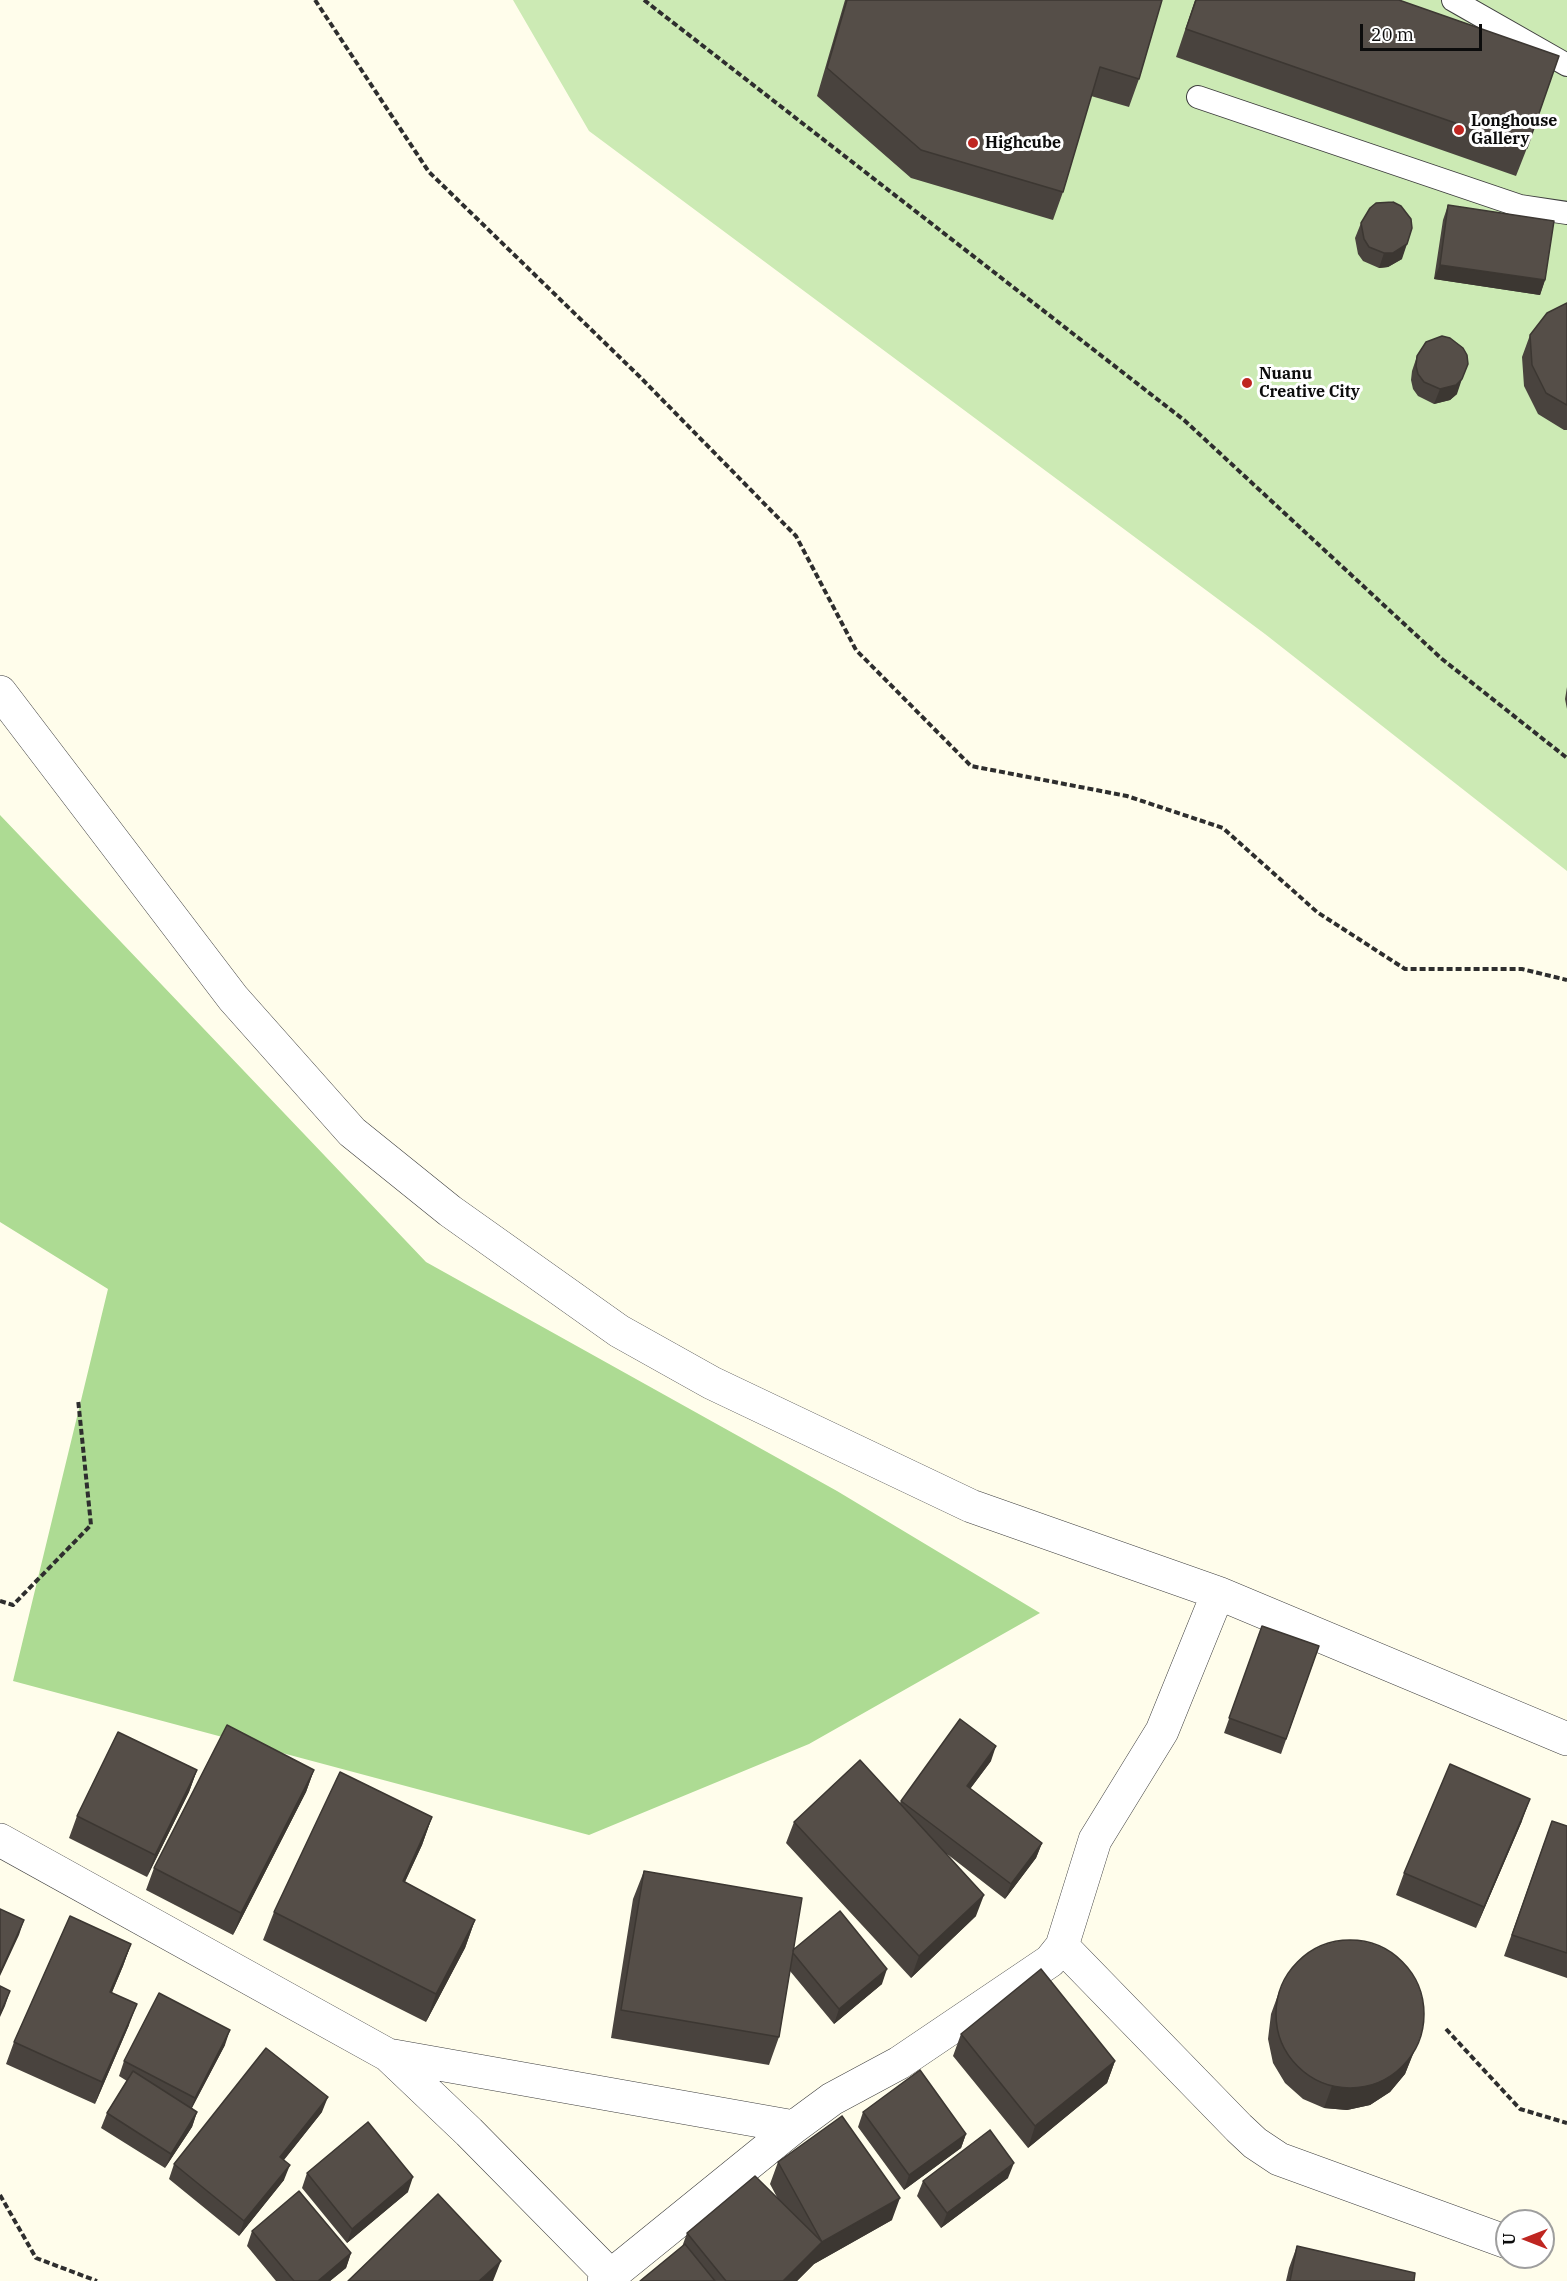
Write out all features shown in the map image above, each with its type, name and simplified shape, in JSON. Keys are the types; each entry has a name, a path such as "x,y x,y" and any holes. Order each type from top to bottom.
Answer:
{"street":[{"path":"0,692 233,998 352,1131 450,1211 619,1331 712,1383 971,1506 1218,1593 1567,1739"},
{"path":"0,1840 388,2055 469,2133 607,2278 832,2099 899,2063 1050,1961 1062,1946 1095,1840 1162,1731 1218,1593"},
{"path":"1062,1946 1255,2143 1279,2159 1495,2238"},
{"path":"388,2055 794,2127"}],"lane":[{"path":"1453,0 1567,65"},
{"path":"1198,97 1520,206 1567,213"}],"path":[{"path":"315,0 429,172 640,377 796,536 856,650 971,766 1127,796 1222,828 1317,912 1405,969 1522,969 1567,980"},
{"path":"644,0 1184,420 1442,659 1567,758"},
{"path":"0,1601 13,1605 91,1525 78,1399"},
{"path":"1446,2030 1520,2109 1567,2123"},
{"path":"0,2195 36,2258 97,2281"}],"green space":[{"name":"Nuanu Creative City","path":"513,0 1567,0 1567,871 1265,634 589,131"},
{"path":"0,815 426,1262 837,1491 1040,1613 809,1744 589,1835 13,1681 108,1289 0,1222"}],"building":[{"name":"Highcube","path":"847,0 1162,0 1139,79 1100,67 1063,192 921,150 827,68"},
{"name":"Longhouse Gallery","path":"1196,0 1399,0 1559,56 1527,148 1186,29"},
{"path":"1393,202 1401,206 1411,219 1412,228 1407,244 1393,253 1384,253 1369,247 1364,239 1361,223 1376,203"},
{"path":"1448,205 1554,221 1545,280 1440,265"},
{"path":"1567,303 1567,405 1546,393 1532,365 1530,335 1547,313"},
{"path":"1442,336 1450,338 1463,348 1468,364 1462,379 1456,385 1440,389 1424,382 1416,366 1417,356 1426,342"},
{"path":"1262,1626 1319,1646 1286,1739 1229,1718"},
{"path":"960,1719 996,1746 967,1786 1042,1843 1011,1884 901,1801"},
{"path":"227,1725 314,1770 241,1913 154,1868"},
{"path":"118,1732 197,1770 155,1855 77,1816"},
{"path":"860,1760 984,1895 919,1956 794,1822"},
{"path":"1450,1764 1530,1799 1484,1907 1404,1873"},
{"path":"340,1772 432,1817 403,1881 475,1920 436,1994 274,1912"},
{"path":"1552,1821 1567,1826 1567,1953 1512,1935"},
{"path":"644,1871 802,1898 779,2037 621,2010"},
{"path":"0,1909 24,1920 0,1973"},
{"path":"840,1911 887,1969 839,2009 793,1953 793,1950"},
{"path":"70,1916 131,1944 110,1992 137,2004 102,2082 14,2042"},
{"path":"1350,1940 1378,1946 1402,1962 1418,1986 1424,2014 1418,2042 1402,2066 1378,2082 1350,2088 1322,2082 1298,2066 1282,2042 1276,2014 1282,1986 1298,1962 1322,1946"},
{"path":"1041,1969 1115,2061 1035,2126 961,2034"},
{"path":"0,1986 10,1991 0,2014"},
{"path":"159,1993 230,2030 195,2098 124,2061"},
{"path":"266,2048 328,2097 280,2157 290,2165 244,2221 174,2164"},
{"path":"920,2070 966,2134 909,2175 863,2112"},
{"path":"133,2071 197,2112 171,2154 107,2113"},
{"path":"842,2116 900,2198 822,2242 778,2162"},
{"path":"368,2122 413,2177 352,2229 307,2173"},
{"path":"990,2130 1014,2163 947,2213 923,2181"},
{"path":"755,2176 822,2242 783,2281 726,2281 687,2233"},
{"path":"299,2191 351,2253 318,2281 294,2281 252,2231"},
{"path":"438,2194 501,2261 479,2281 348,2281"},
{"path":"685,2244 715,2281 640,2281"},
{"path":"1297,2246 1415,2273 1414,2281 1290,2281"}],"place":[{"name":"Longhouse Gallery","path":"1459,130"},
{"name":"Highcube","path":"973,143"},
{"name":"Nuanu Creative City","path":"1247,383"}]}
